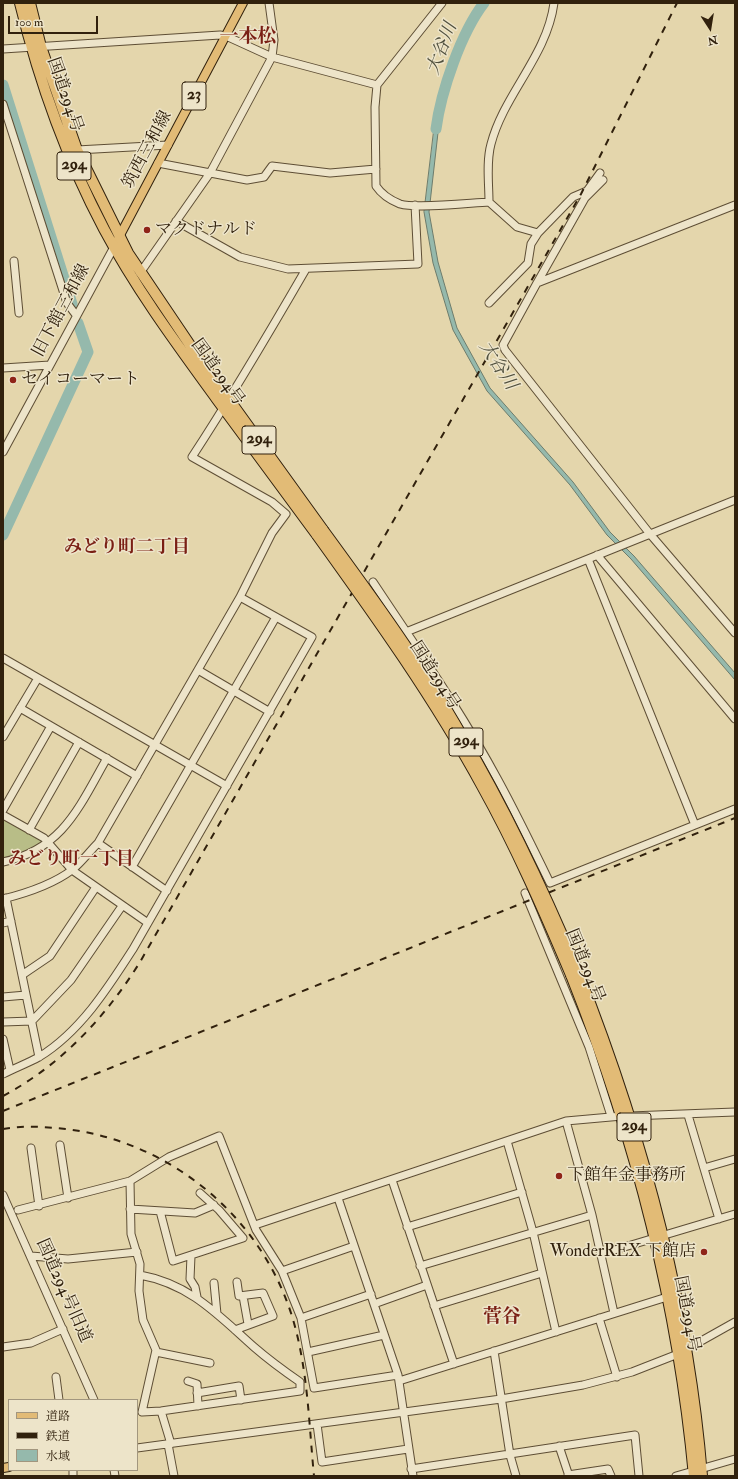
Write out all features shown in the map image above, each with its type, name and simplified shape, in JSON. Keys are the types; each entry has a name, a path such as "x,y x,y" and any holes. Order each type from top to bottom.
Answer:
{"highway":[{"name":"国道294号","path":"20,3 77,150 119,237 140,273 226,403 320,533 408,664 455,739 513,845 575,973 595,1036 626,1116 659,1236 682,1353 698,1473"},
{"name":"国道294号","path":"30,3 36,47 50,107 67,151 94,210 114,247 152,310 226,403"},
{"name":"国道294号","path":"659,1236 667,1297 682,1353"}],"main road":[{"name":"筑西三和線","path":"114,247 243,3"}],"street":[{"path":"140,273 210,173 272,57 274,40 269,3"},
{"path":"442,3 377,85 376,186 382,195 401,204 417,205 489,202 517,227 538,233"},
{"path":"489,202 489,152 494,133 544,39 552,17 554,3"},
{"path":"3,49 226,36 272,57 377,85"},
{"path":"3,104 67,303 76,316"},
{"path":"77,150 168,145"},
{"path":"158,163 247,180 264,177 272,166 330,173 376,169"},
{"path":"489,303 528,263 531,244 538,233 573,197 587,191 600,173"},
{"path":"603,180 585,198 503,345 505,350 648,535 735,633"},
{"path":"176,221 244,259 288,269 418,264 417,205"},
{"path":"537,283 735,205"},
{"name":"旧下館三和線","path":"3,452 114,247"},
{"path":"14,261 20,313"},
{"path":"39,1056 5,898 45,886 72,870 98,843 156,745 240,597 272,533 286,514 272,502 192,457 258,352 306,269"},
{"path":"3,368 50,365"},
{"path":"406,632 735,500"},
{"path":"600,554 735,720"},
{"path":"588,559 695,825"},
{"path":"373,582 488,762 527,834 550,883 735,809"},
{"path":"3,1039 6,1072 39,1056 60,1041 94,1006 117,975 148,923 312,637 240,597"},
{"path":"132,867 192,765 276,616"},
{"path":"3,658 227,786"},
{"path":"198,670 270,712"},
{"path":"3,737 38,678"},
{"path":"20,708 137,776"},
{"path":"3,810 50,726"},
{"path":"29,830 79,742"},
{"path":"3,862 27,856 49,843 70,820 107,758"},
{"path":"3,815 49,843 72,870 148,923"},
{"path":"98,843 166,891"},
{"path":"22,975 42,963 50,956 96,887"},
{"path":"525,893 589,1047 611,1116"},
{"path":"3,1022 32,1021 71,980 122,906"},
{"path":"3,923 11,921"},
{"path":"3,997 26,996"},
{"path":"255,1225 566,1120 611,1116 735,1112"},
{"path":"688,1114 719,1218"},
{"path":"566,1120 602,1254 614,1313"},
{"path":"18,1210 40,1206 130,1181 170,1157 219,1136 256,1230 282,1271 301,1318 314,1388 398,1378 454,1364 494,1350 667,1297"},
{"path":"507,1141 533,1232 556,1332"},
{"path":"60,1145 68,1198"},
{"path":"31,1148 40,1206"},
{"path":"704,1168 735,1159"},
{"path":"392,1180 454,1364"},
{"path":"130,1181 131,1234 140,1264 139,1290 143,1320 156,1352 142,1412 161,1411 300,1391 300,1382 266,1356 197,1297 156,1278 140,1276"},
{"path":"407,1227 522,1192"},
{"path":"160,1211 173,1261 243,1238 214,1205 200,1193"},
{"name":"国道294号旧道","path":"3,1195 94,1399"},
{"path":"338,1198 398,1378 412,1473 559,1446 635,1435 639,1476"},
{"path":"130,1209 195,1213 214,1205"},
{"path":"602,1254 735,1214"},
{"path":"420,1266 592,1215"},
{"path":"282,1271 354,1246"},
{"path":"31,1256 68,1259 137,1252"},
{"path":"191,1256 190,1279 195,1287 197,1297"},
{"path":"434,1306 542,1273"},
{"path":"214,1282 217,1314"},
{"path":"235,1330 272,1316 263,1293 239,1296 237,1282"},
{"path":"374,1304 427,1285"},
{"path":"301,1318 370,1294"},
{"path":"243,1296 248,1324"},
{"path":"599,1318 617,1377"},
{"path":"138,1448 501,1399 583,1385 617,1377 682,1353 735,1322"},
{"path":"3,1347 31,1343 63,1329"},
{"path":"308,1352 384,1335"},
{"path":"494,1350 510,1455 516,1476"},
{"path":"156,1352 210,1363"},
{"path":"56,1377 59,1399"},
{"path":"188,1381 197,1384 198,1406"},
{"path":"197,1393 239,1386 241,1400"},
{"path":"161,1411 170,1444 174,1476"},
{"path":"317,1424 322,1462 408,1449"},
{"path":"559,1446 568,1475 608,1469 610,1476"},
{"path":"676,1476 698,1473 735,1459"}],"green space":[{"path":"4,819 42,841 43,844 30,851 3,859"}],"water":[{"path":"436,114 440,115 429,212 438,262 457,328 490,388 573,482 610,532 634,556 735,673 735,680 631,559 607,535 570,485 487,391 453,330 433,263 424,212"}],"waterway":[{"name":"大谷川","path":"436,129 442,98 453,63 468,30 484,3"},
{"path":"3,85 72,304"},
{"path":"3,535 88,352 78,323"}],"railway":[{"path":"3,1096 24,1084 63,1055 97,1021 140,962 581,194 677,3"},
{"path":"3,1111 735,818"},
{"path":"3,1129 27,1127 66,1129 105,1137 143,1150 178,1169 209,1192 237,1220 261,1251 280,1286 294,1323 299,1342 305,1380 314,1476"}],"place":[{"name":"マクドナルド","path":"147,230"},
{"name":"セイコーマート","path":"13,380"},
{"name":"下館年金事務所","path":"559,1176"},
{"name":"WonderREX 下館店","path":"704,1252"}],"district":[{"name":"一本松","path":"248,38"},
{"name":"みどり町二丁目","path":"127,548"},
{"name":"みどり町一丁目","path":"71,860"},
{"name":"菅谷","path":"502,1318"}]}
